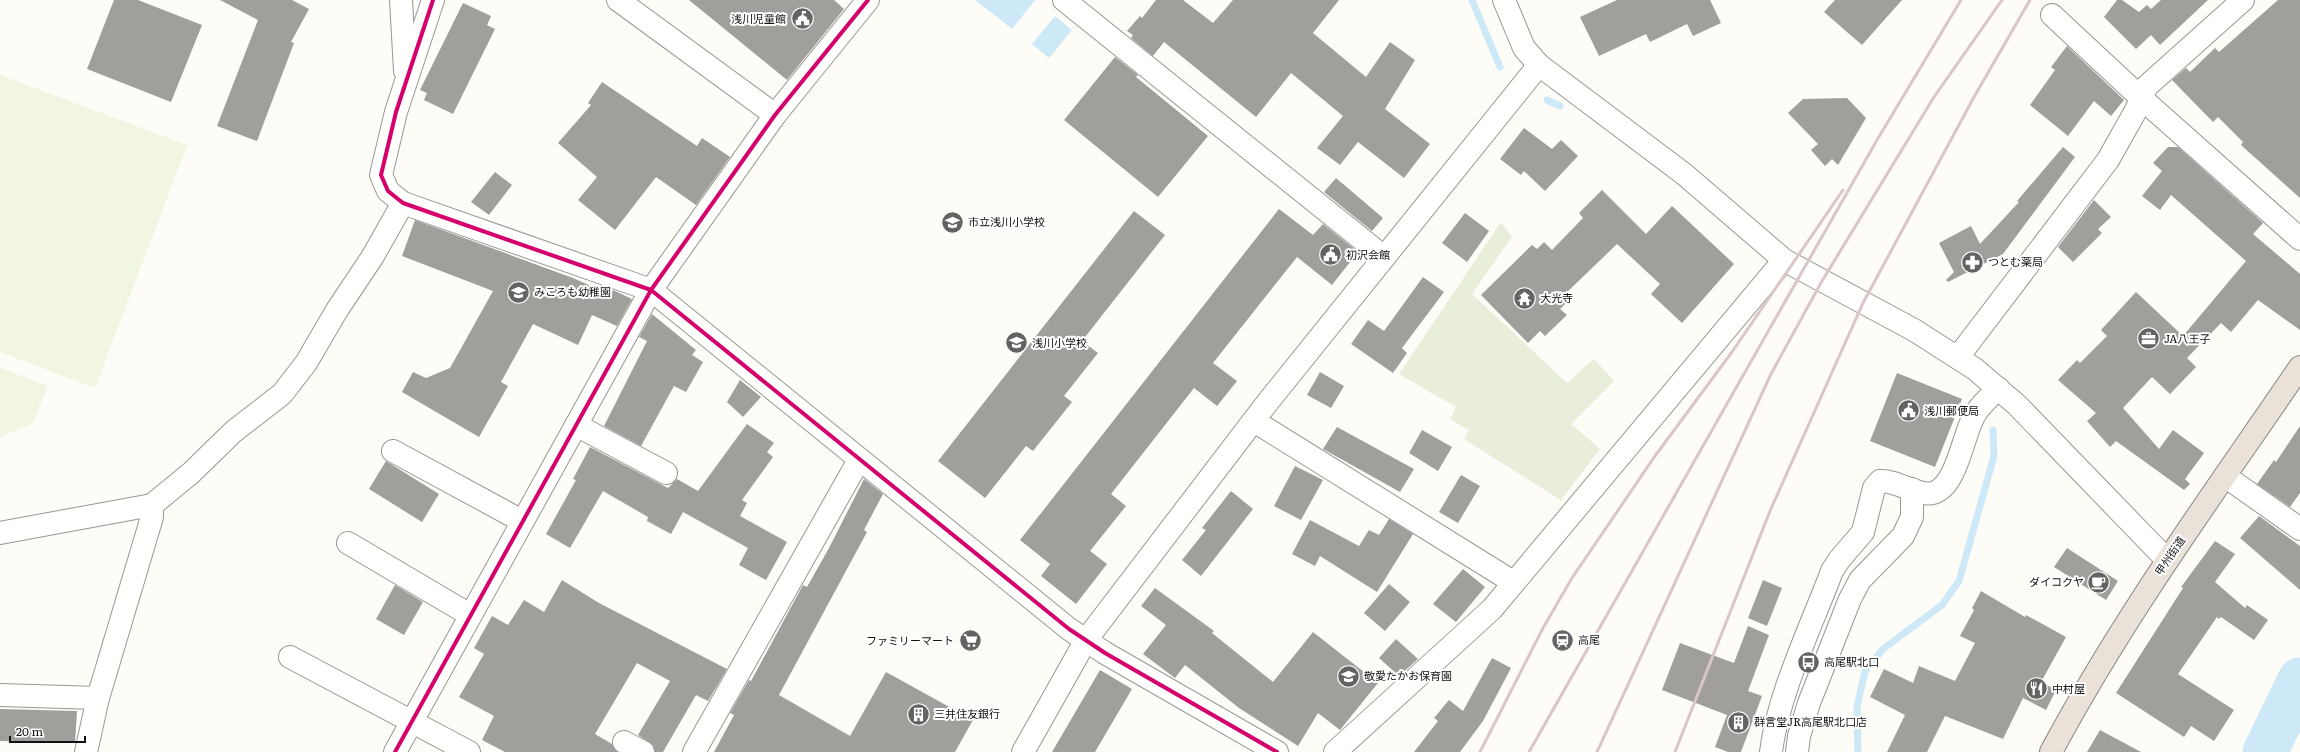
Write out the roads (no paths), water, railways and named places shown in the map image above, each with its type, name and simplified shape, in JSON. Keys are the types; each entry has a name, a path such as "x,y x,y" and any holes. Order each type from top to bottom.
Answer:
{"highway":[{"name":"甲州街道","path":"2051,752 2106,653 2167,560 2300,367"}],"street":[{"path":"401,0 406,83"},
{"path":"434,0 396,112 381,175 388,191 402,203 651,290 1069,629 1105,653 1277,752"},
{"path":"618,0 775,115"},
{"path":"395,752 651,290 775,115 868,0"},
{"path":"1064,0 1384,257"},
{"path":"1504,0 1524,48 1540,65 1684,174 1784,260 1914,330 1958,357 1998,388 2017,405 2167,560"},
{"path":"1958,357 2108,160 2135,112 2140,97 2147,86 2243,0"},
{"path":"2052,15 2140,97 2300,239"},
{"path":"1023,752 1086,640 1254,421 1384,257 1540,65"},
{"path":"0,533 152,505 191,473 233,432 282,394 306,363 337,310 373,256 402,203"},
{"path":"1335,752 1460,640 1492,609 1513,582 1784,260"},
{"path":"1771,752 1774,730 1784,696 1832,571 1838,560 1863,532 1874,488 1880,481 1889,481 1923,493 1933,493 1942,488 1954,469 1974,416 1998,388"},
{"path":"1254,421 1513,582"},
{"path":"576,425 666,473"},
{"path":"393,451 522,521"},
{"path":"694,752 859,460"},
{"path":"2225,476 2300,529"},
{"path":"1797,752 1799,736 1809,703 1850,599 1860,580 1903,536 1912,517 1912,489"},
{"path":"86,752 98,698 152,517 152,505"},
{"path":"348,543 470,615"},
{"path":"290,657 469,752"},
{"path":"0,695 98,698"},
{"path":"624,742 643,752"}],"water":[{"path":"975,0 1035,0 1012,29"},
{"path":"1055,16 1072,30 1049,58 1032,44"}],"waterway":[{"path":"1472,0 1500,67"},
{"path":"1547,100 1560,106"},
{"path":"1858,752 1857,707 1865,671 1883,649 1942,605 1959,581 1994,456 1993,430"},
{"path":"2265,752 2300,680"}],"railway":[{"path":"1529,752 1877,140 1961,0"},
{"path":"1597,752 1771,374 1822,281 1934,97 2002,0"},
{"path":"1675,752 1770,511 1863,303 1974,97 2030,0"},
{"path":"1480,752 1543,628 1572,578 1655,456 1732,352 1843,190"}],"place":[{"name":"浅川児童館","path":"802,19"},
{"name":"市立浅川小学校","path":"952,222"},
{"name":"初沢会館","path":"1331,255"},
{"name":"つとむ薬局","path":"1972,262"},
{"name":"みころも幼稚園","path":"519,292"},
{"name":"大光寺","path":"1524,298"},
{"name":"JA八王子","path":"2149,339"},
{"name":"浅川小学校","path":"1017,343"},
{"name":"浅川郵便局","path":"1908,411"},
{"name":"ダイコクヤ","path":"2099,582"},
{"name":"高尾","path":"1562,640"},
{"name":"ファミリーマート","path":"970,641"},
{"name":"高尾駅北口","path":"1809,662"},
{"name":"敬愛たかお保育園","path":"1348,676"},
{"name":"中村屋","path":"2036,689"},
{"name":"三井住友銀行","path":"919,714"},
{"name":"群言堂JR高尾駅北口店","path":"1739,722"}]}
